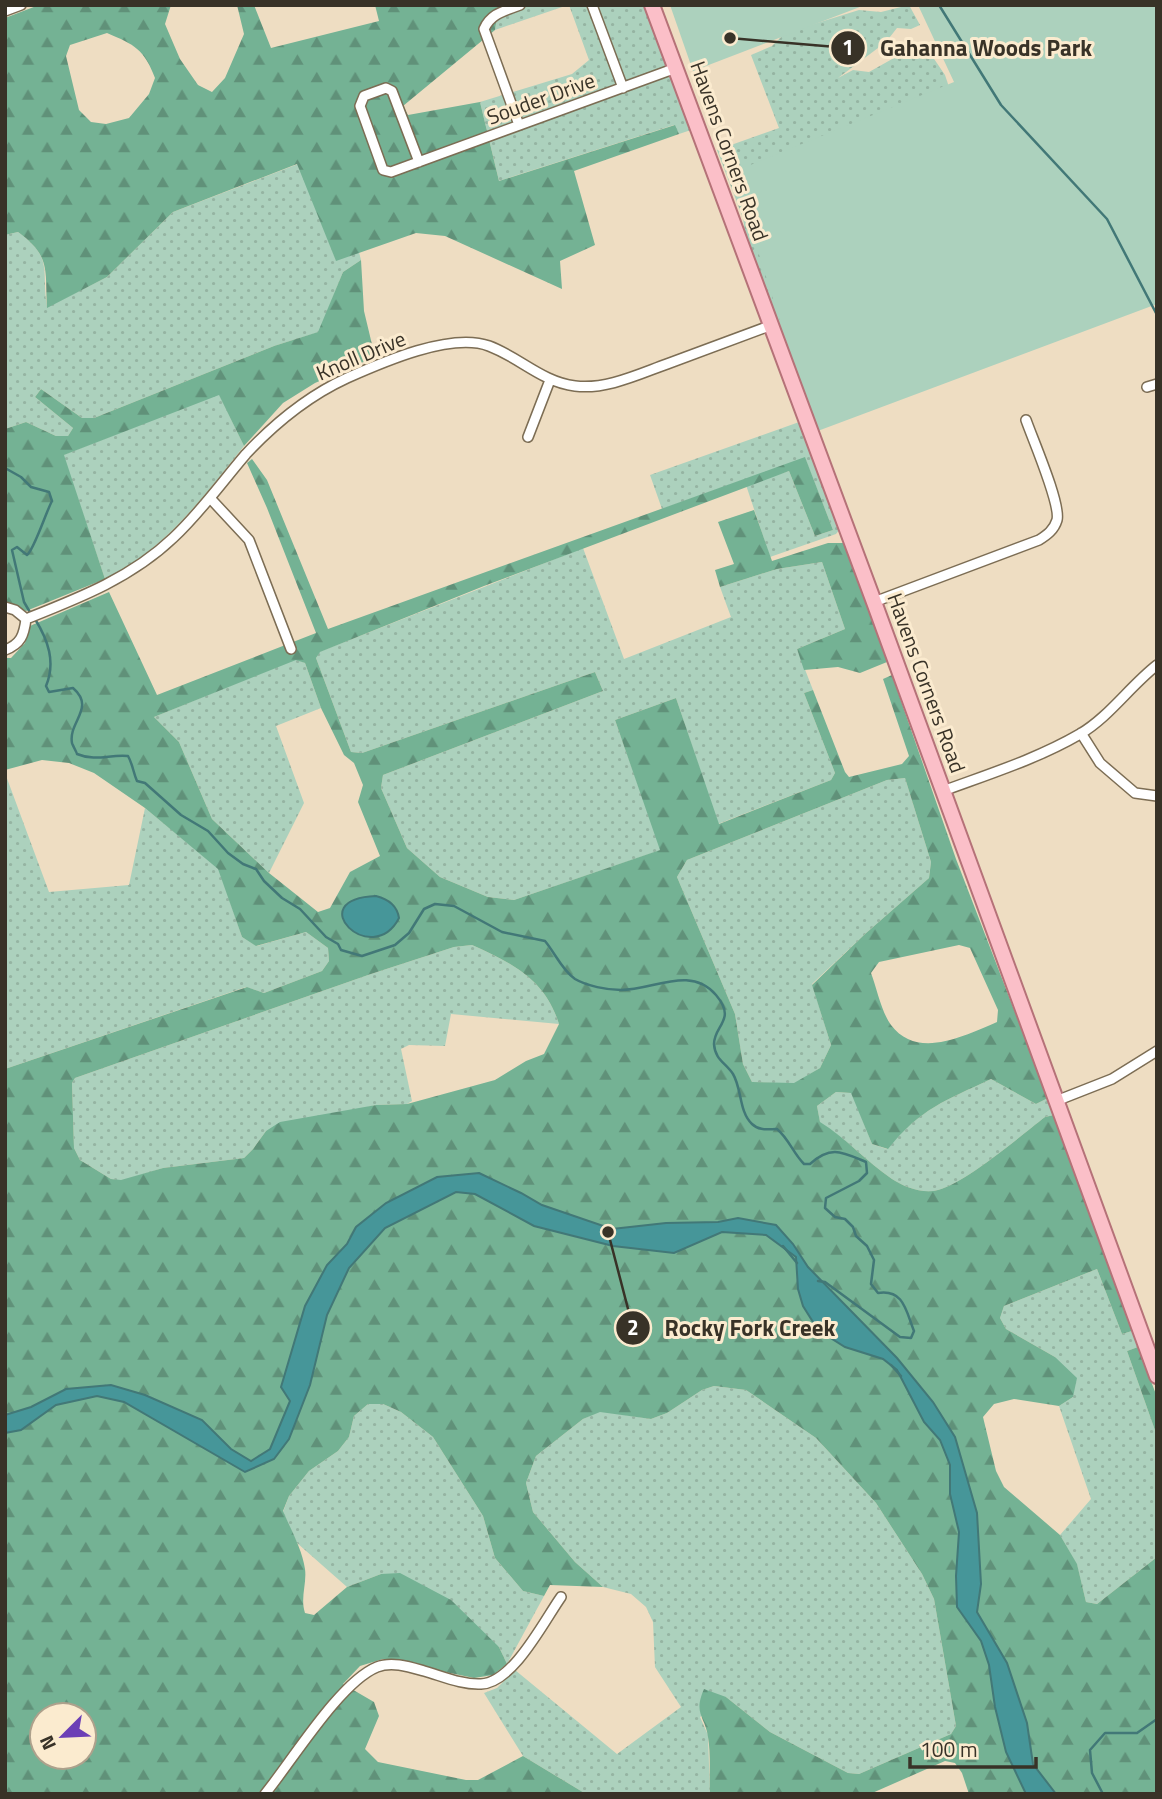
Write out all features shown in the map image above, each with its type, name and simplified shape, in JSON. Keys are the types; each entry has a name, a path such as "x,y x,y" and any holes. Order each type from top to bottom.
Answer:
{"main road":[{"name":"Havens Corners Road","path":"652,5 1157,1376"}],"street":[{"path":"5,11 21,5"},
{"path":"519,125 484,29 488,20 495,15 520,5"},
{"path":"592,5 622,88"},
{"name":"Souder Drive","path":"419,162 392,92 386,88 364,96 360,106 383,170 391,172 419,162 519,125 622,88 676,68"},
{"name":"Knoll Drive","path":"26,620 105,586 136,568 173,539 247,453 280,421 313,396 347,378 450,342 488,345 550,380 577,387 612,383 772,326"},
{"path":"528,437 550,380"},
{"path":"874,602 1039,540 1051,532 1058,518 1056,503 1026,420"},
{"path":"210,498 249,540 291,649"},
{"path":"5,607 15,610 26,620 24,634 16,646 5,650"},
{"path":"943,791 1021,762 1081,733 1157,665"},
{"path":"1081,733 1100,763 1135,793 1157,796"},
{"path":"1056,1101 1112,1079 1157,1051"},
{"path":"265,1794 344,1691 377,1667 396,1665 467,1683 484,1684 500,1678 513,1667 561,1597"}],"green space":[{"path":"39,5 171,5 165,24 180,59 198,85 212,92 225,78 244,34 237,5 254,5 271,48 379,21 375,5 499,5 495,30 403,106 408,115 480,102 499,181 675,125 679,134 574,171 595,245 560,261 562,289 445,236 416,233 336,261 297,164 173,212 107,277 47,308 46,274 41,257 18,232 5,235 5,18","holes":["107,33 137,49 147,60 155,78 149,94 129,118 106,124 91,122 79,110 66,56 70,45"]},
{"path":"499,5 568,5 495,30"},
{"path":"569,5 644,5 691,130 679,134 674,125 499,181 480,102 572,74 589,60"},
{"path":"670,5 865,5 693,71"},
{"path":"909,5 920,25 911,29 897,28 886,42 838,78 853,70 869,72 910,49 926,47 945,75 951,93 817,435 748,253 743,218 717,150 779,128 751,55 772,46 785,33 859,10 881,12"},
{"path":"918,5 1157,5 1157,304 815,432 733,172 954,82"},
{"path":"298,164 336,260 359,252 361,260 343,272 319,332 274,346 94,418 82,418 41,389 35,397 73,428 68,436 56,436 26,422 5,429 5,235 18,232 37,249 44,265 47,307 107,277 173,212"},
{"path":"361,260 364,311 375,357 315,383 283,403 244,446 219,395 64,455 105,579 26,611 5,602 5,429 26,422 56,436 68,436 73,428 35,397 41,389 82,418 94,418 274,346 318,332 343,272"},
{"path":"219,394 244,446 198,503 165,538 127,567 105,579 63,455"},
{"path":"802,421 840,529 836,534 770,557 746,485 789,471 815,536 833,530 805,458 662,509 650,475"},
{"path":"805,457 833,530 815,536 789,471 484,586 320,652 316,658 351,752 362,753 595,672 603,691 383,775 381,788 407,848 440,877 488,897 514,900 660,850 615,720 676,698 719,824 831,780 835,773 804,693 813,690 849,777 902,764 909,756 883,679 892,675 956,859 1048,1098 1036,1104 991,1079 923,1115 888,1149 872,1144 851,1093 836,1092 817,1106 820,1122 892,1179 914,1189 932,1191 963,1178 1045,1117 1054,1115 1132,1331 1122,1334 1097,1269 1004,1306 1000,1318 1006,1329 1055,1357 1077,1378 1073,1397 1059,1406 1014,1399 994,1404 983,1417 996,1471 1004,1487 1060,1535 1077,1564 1086,1602 1097,1604 1157,1557 1157,1794 1056,1794 1033,1764 1027,1723 1007,1663 977,1612 981,1584 955,1437 897,1358 808,1267 793,1244 738,1218 718,1222 666,1223 612,1229 542,1205 507,1188 437,1177 386,1204 356,1227 347,1244 327,1265 281,1387 290,1401 270,1449 251,1461 231,1450 202,1420 145,1395 111,1385 5,1415 5,1069 247,987 264,993 322,971 329,961 328,948 306,932 256,946 242,937 218,869 145,808 94,773 69,763 42,760 5,770 5,658 11,658 25,643 30,626 109,592 157,695 316,633 247,463 252,459 267,480 328,629","holes":["296,660 305,663 321,708 344,755 354,763 363,785 358,802 380,856 350,872 330,908 318,912 269,873 212,819 179,742 154,717","905,778 931,862 929,878 812,985 831,1045 820,1068 794,1083 752,1082 743,1064 735,1014 677,877 687,860 887,780","472,945 513,966 536,984 553,1008 559,1024 544,1054 526,1061 495,1080 407,1104 376,1105 280,1122 266,1131 244,1158 163,1168 121,1180 111,1179 80,1160 74,1148 72,1083 75,1078 454,947","959,945 970,948 998,1010 997,1022 941,1042 914,1041 902,1035 891,1025 871,973 879,962"]},
{"path":"754,510 772,561 828,543 845,543 887,662 860,673 838,667 804,670 797,649 845,629 822,562 777,569 720,587 715,570 734,564 718,522"},
{"path":"583,548 624,659 731,617 720,587 777,569 822,562 845,629 797,649 813,690 804,693 835,773 831,780 718,824 676,698 615,720 661,850 514,900 488,897 440,877 407,848 381,788 383,775 603,691 595,672 362,753 351,752 316,658 319,652"},
{"path":"296,659 305,663 321,708 276,726 304,803 269,873 212,819 179,742 154,717"},
{"path":"5,773 49,892 129,885 145,808 219,869 242,937 257,946 306,932 328,948 329,961 322,971 264,993 246,987 5,1069"},
{"path":"905,778 931,862 929,878 812,984 831,1045 820,1068 794,1084 752,1082 743,1064 735,1014 677,877 687,860 887,780"},
{"path":"472,945 525,974 545,995 559,1024 451,1014 445,1046 409,1045 401,1049 412,1101 407,1104 376,1105 266,1131 244,1158 163,1168 121,1181 111,1179 80,1160 74,1148 72,1083 75,1078 371,974 454,947"},
{"path":"991,1079 1036,1104 1048,1098 1054,1115 1045,1117 963,1178 938,1190 920,1190 897,1182 820,1123 817,1106 836,1092 852,1093 872,1144 887,1149 911,1124 934,1107"},
{"path":"456,1192 475,1194 576,1237 613,1246 674,1253 722,1232 766,1235 796,1257 798,1289 845,1347 883,1359 897,1370 924,1422 940,1440 950,1465 950,1494 959,1532 957,1607 981,1641 989,1665 995,1707 1006,1752 1026,1794 969,1794 962,1773 955,1763 945,1761 870,1794 710,1794 709,1744 700,1710 704,1689 726,1697 770,1732 848,1773 859,1774 951,1734 956,1726 934,1599 922,1574 876,1503 816,1438 746,1390 714,1386 702,1390 667,1413 651,1419 600,1412 583,1419 536,1456 526,1483 533,1512 575,1562 603,1587 550,1585 544,1596 523,1591 495,1558 483,1516 433,1437 401,1412 383,1404 368,1404 354,1416 349,1437 338,1451 309,1471 289,1496 283,1511 304,1562 305,1613 314,1615 347,1587 381,1574 400,1573 451,1600 499,1647 507,1664 493,1675 474,1678 383,1659 360,1666 343,1684 374,1702 379,1716 365,1749 378,1762 466,1780 478,1780 523,1756 586,1794 5,1794 5,1433 21,1430 56,1405 97,1396 124,1402 245,1471 274,1459 289,1439 310,1385 327,1315 349,1268 385,1228"},
{"path":"1097,1269 1122,1334 1132,1331 1138,1347 1127,1351 1157,1436 1157,1557 1097,1604 1086,1602 1077,1565 1060,1535 1091,1499 1059,1406 1073,1397 1055,1357 1006,1329 1000,1318 1004,1306"},
{"path":"1138,1347 1157,1397 1157,1436 1127,1351"},
{"path":"714,1386 746,1390 816,1438 876,1503 922,1574 934,1599 956,1726 951,1734 859,1774 848,1773 770,1732 726,1697 700,1717 708,1735 710,1794 586,1794 523,1756 484,1693 497,1688 515,1670 617,1754 681,1707 655,1667 653,1622 646,1607 631,1594 603,1587 575,1562 533,1512 526,1483 536,1456 583,1419 600,1411 651,1419 667,1413 702,1390"},
{"path":"368,1404 383,1404 401,1412 433,1437 483,1516 495,1558 523,1591 544,1596 507,1664 499,1647 381,1574 347,1587 297,1543 283,1512 289,1496 309,1471 338,1451 349,1437 354,1416"}],"water":[{"path":"376,896 391,903 399,918 387,932 373,937 360,935 349,928 343,918 344,908 354,900"},
{"path":"479,1173 542,1205 612,1229 666,1223 718,1222 738,1218 776,1225 808,1267 897,1358 933,1402 955,1437 977,1513 981,1584 977,1612 1007,1663 1027,1723 1033,1764 1056,1794 1026,1794 1006,1752 995,1707 989,1665 981,1641 957,1607 959,1532 950,1494 950,1465 940,1440 924,1422 897,1370 883,1359 845,1347 818,1330 803,1306 798,1289 796,1257 766,1235 722,1232 674,1253 613,1246 534,1226 475,1194 456,1192 385,1228 349,1268 327,1315 310,1385 289,1439 274,1459 245,1472 124,1402 97,1396 56,1405 21,1430 5,1433 5,1415 31,1407 66,1389 111,1385 145,1395 202,1420 231,1449 251,1461 270,1449 290,1401 281,1387 305,1306 327,1265 347,1244 356,1227 386,1203 437,1177"}],"waterway":[{"path":"939,5 1001,105 1107,219 1157,315"},
{"path":"5,468 21,477 31,487 49,492 52,501 30,552 27,555 17,547 12,550 24,602 31,614"},
{"path":"35,619 49,651 50,668 46,686 49,692 73,688 82,702 72,735 77,754 97,758 128,756 137,781 145,783 181,815 208,831 228,853 243,864 256,869 264,881 282,898 300,909 326,937 338,944 341,950 362,956 395,945 409,933 424,909 435,904 454,906 502,932 545,941 570,975 591,986 621,990 683,980 706,986 716,995 725,1011 715,1037 715,1049 733,1074 745,1113 752,1124 761,1129 777,1129 804,1164 810,1164 831,1152 850,1155 866,1162 867,1173 859,1181 826,1198 825,1208 835,1217 845,1219 853,1227 856,1236 867,1246 874,1260 871,1284 878,1293 893,1294 903,1303 914,1331 911,1338 900,1337 825,1282 818,1281"},
{"path":"783,1246 797,1263"},
{"path":"891,1365 901,1376"},
{"path":"1103,1794 1092,1773 1090,1750 1105,1733 1137,1733 1157,1719"}],"place":[{"name":"Gahanna Woods Park","path":"730,38"},
{"name":"Rocky Fork Creek","path":"608,1232"}]}
